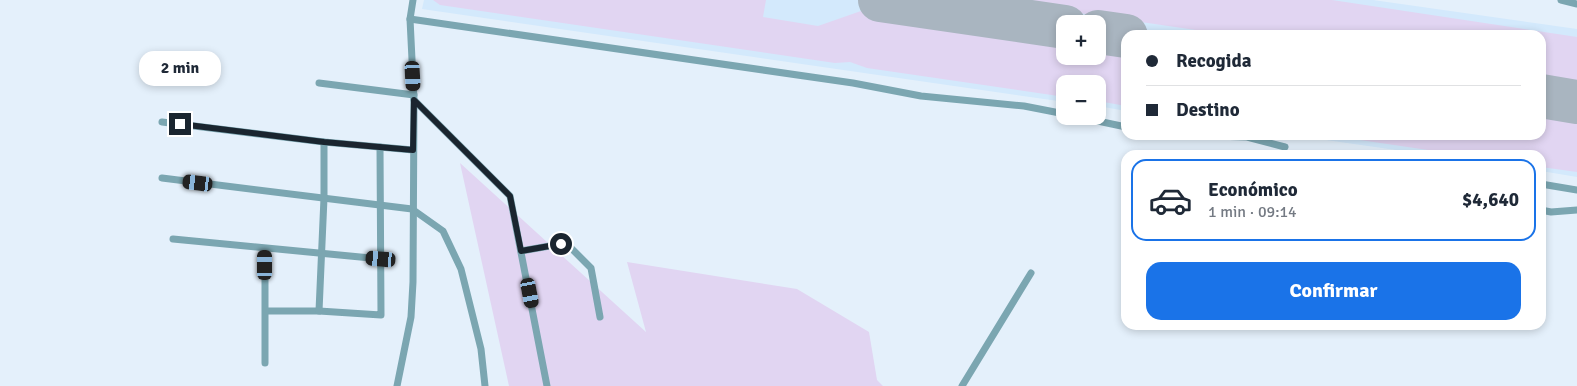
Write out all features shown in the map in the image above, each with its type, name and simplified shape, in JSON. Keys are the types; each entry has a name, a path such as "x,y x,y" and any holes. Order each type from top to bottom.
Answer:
{"street":[{"path":"397,386 411,308 413,282 414,98 410,19 413,0"},
{"path":"1561,0 1577,4"},
{"path":"410,19 853,83 922,96 1024,106 1056,112"},
{"path":"319,83 414,98 510,196 547,386"},
{"path":"162,122 324,142 413,150"},
{"path":"1106,123 1121,126"},
{"path":"1258,140 1285,147"},
{"path":"319,311 324,198 324,142"},
{"path":"266,311 319,311 381,315 380,147"},
{"path":"162,178 412,208 443,231 461,269 481,349 485,386"},
{"path":"1546,185 1577,190"},
{"path":"1546,211 1577,210"},
{"path":"173,239 265,250 381,259"},
{"path":"521,251 561,244 570,247 592,268 600,317"},
{"path":"265,250 265,363"},
{"path":"962,386 1031,273"}],"shaded area":[{"path":"424,0 1373,0 1577,29 1577,177 1546,172 1546,150 1396,150 1326,140 1546,140 1546,30 1121,30 1121,110 1106,107 1106,75 1056,75 1056,101 422,9"},
{"path":"433,0 766,0 763,17 818,26 861,11 1056,40 1056,65 1106,65 1106,47 1121,49 1121,105 1106,102 1106,75 1056,75 1056,96 867,68 850,62 835,63 440,5"},
{"path":"990,0 1332,0 1531,30 1196,30 1106,17 1106,15 1093,15"},
{"path":"1546,32 1577,37 1577,86 1546,81"},
{"path":"1546,111 1577,115 1577,172 1546,168 1546,150 1428,150 1360,140 1546,140"},
{"path":"460,163 646,332 627,262 797,289 869,332 877,380 883,386 509,386"}],"runway":[{"path":"880,0 1056,26"},
{"path":"1106,33 1121,35"},
{"path":"1546,97 1577,102"}],"route":[{"path":"180,124 324,142 413,150 414,100 510,196 521,251 561,244"}]}
